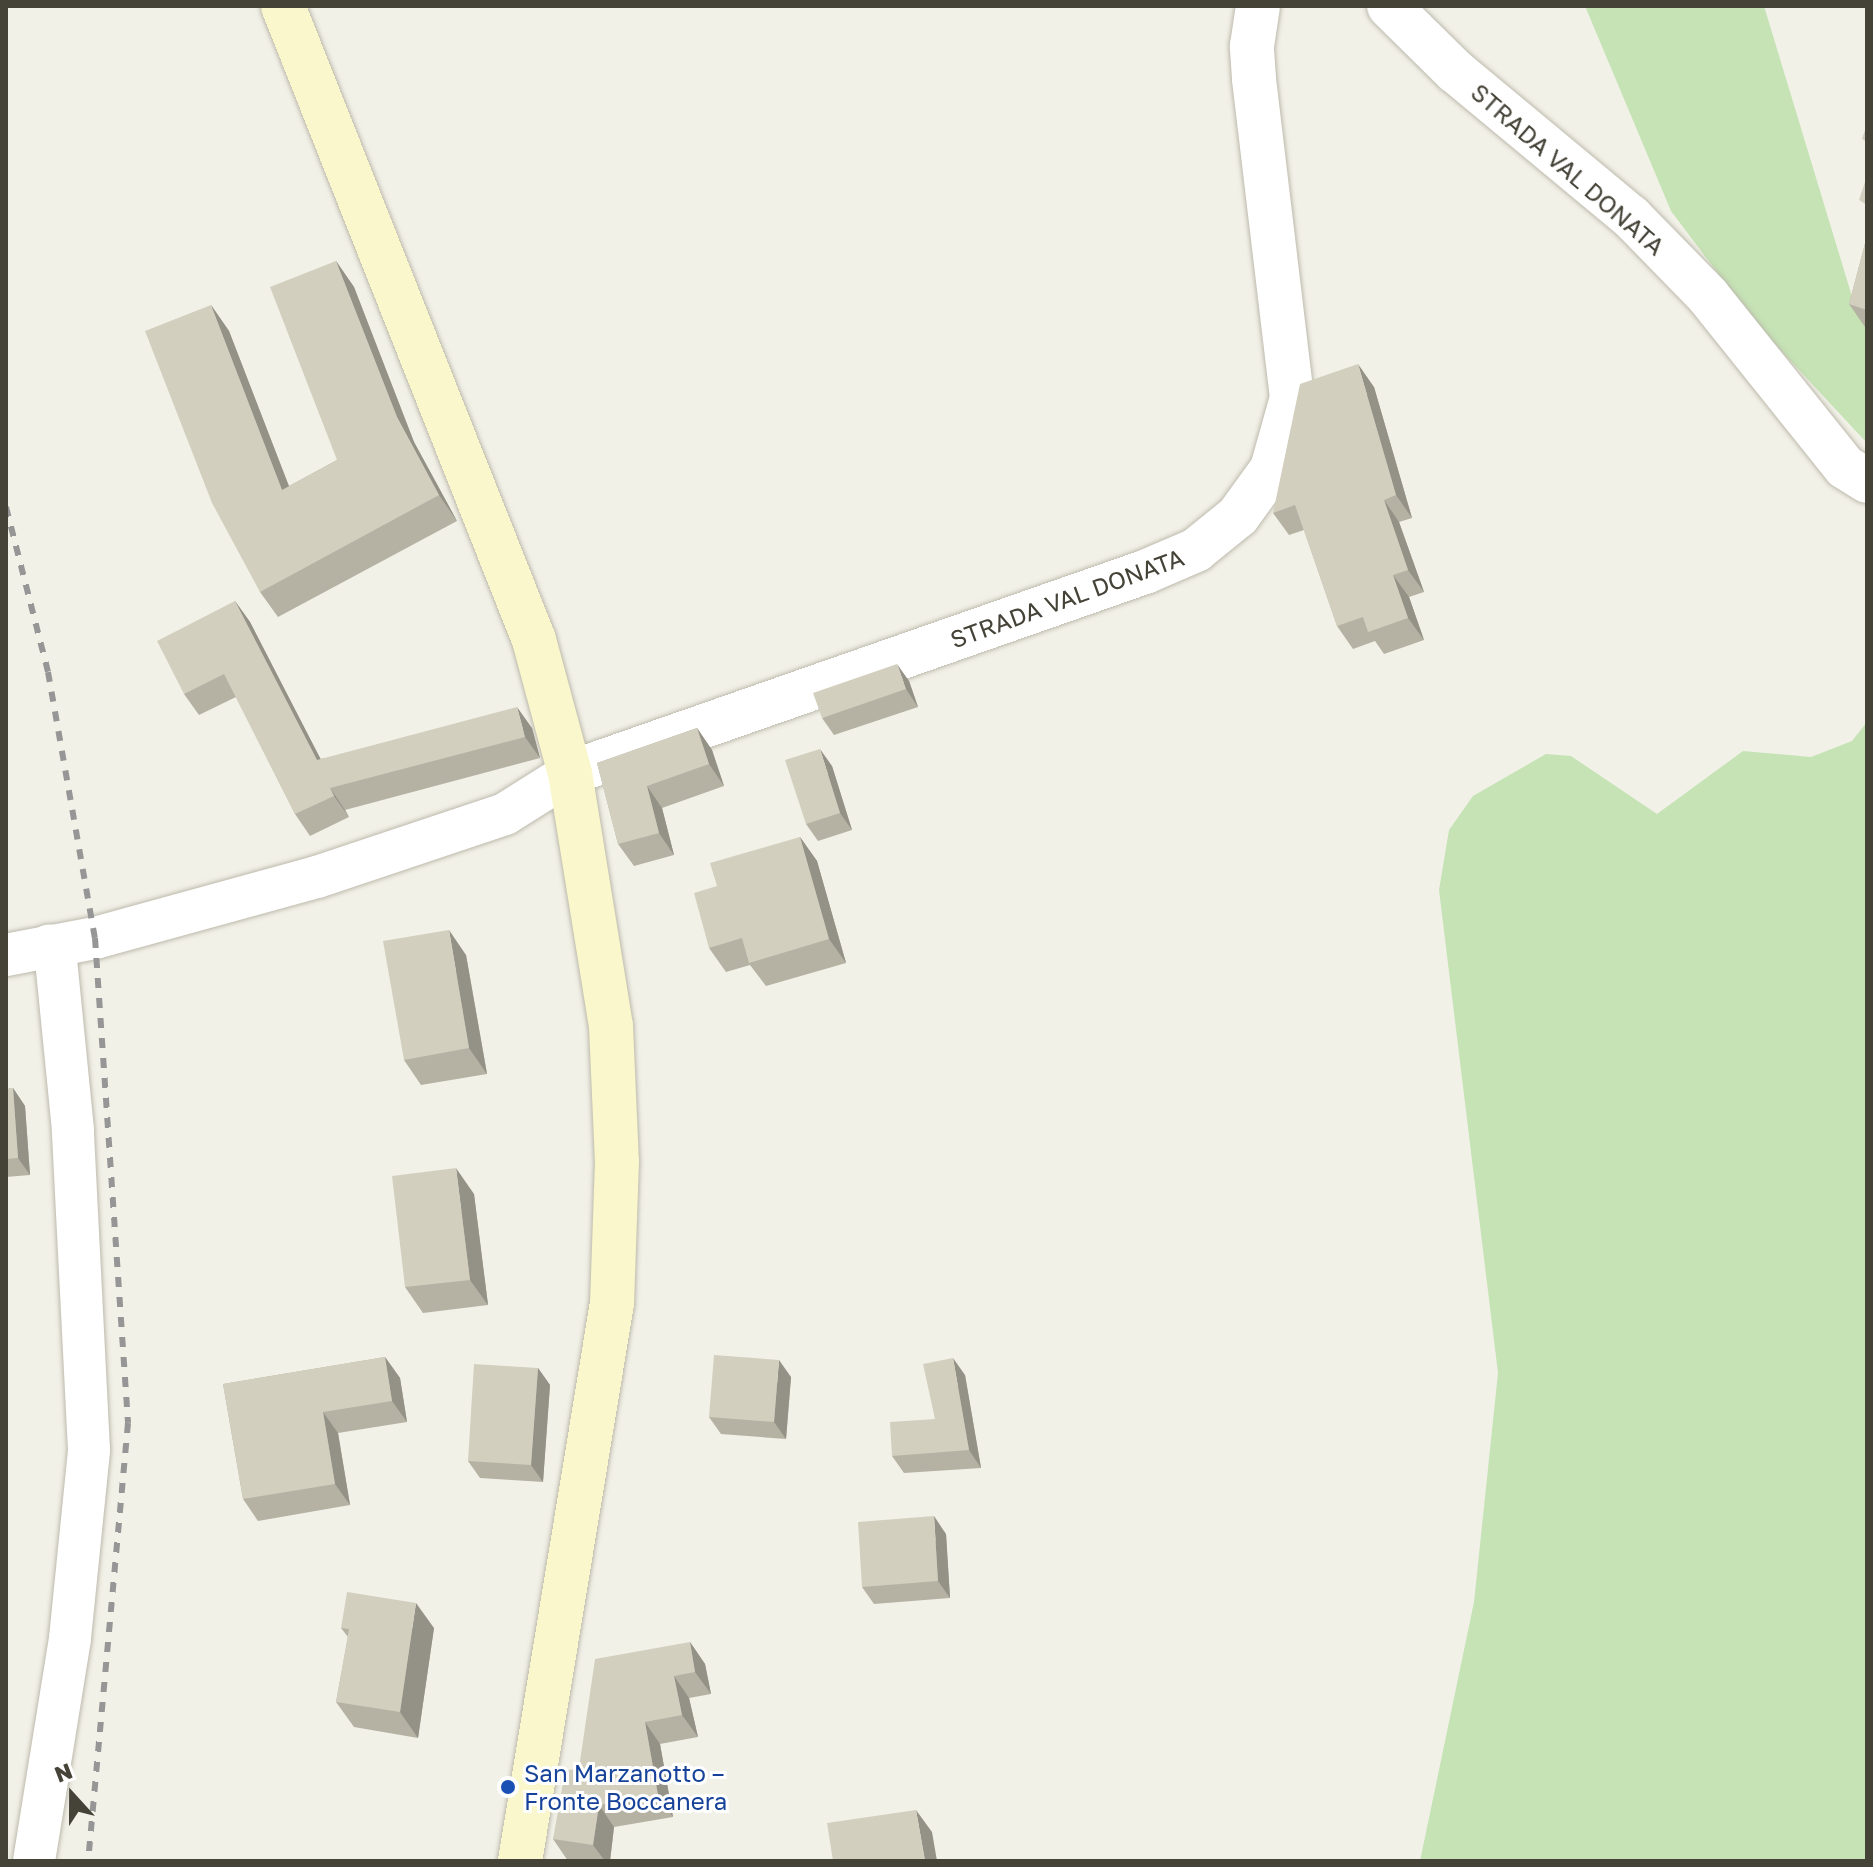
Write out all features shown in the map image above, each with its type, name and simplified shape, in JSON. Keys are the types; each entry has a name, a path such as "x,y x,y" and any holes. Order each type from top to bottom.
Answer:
{"main road":[{"path":"283,6 455,428 534,640 570,773 611,1026 617,1161 612,1303 520,1861"}],"street":[{"name":"STRADA VAL DONATA","path":"570,773 1145,572 1196,550 1238,516 1272,469 1292,398 1254,78 1252,46 1258,6"},
{"name":"STRADA VAL DONATA","path":"1389,6 1455,71 1631,217 1708,296 1845,467 1867,481"},
{"path":"6,955 95,938 317,877 505,814 570,773"},
{"path":"34,1861 70,1638 89,1450 73,1130 56,961 49,945"}],"green space":[{"path":"1585,6 1764,6 1857,313 1867,325 1867,443 1756,324 1671,211"},
{"path":"1867,722 1867,1861 1420,1861 1474,1602 1498,1373 1439,890 1449,830 1473,796 1546,754 1571,756 1657,814 1743,751 1811,757 1852,741"}],"building":[{"path":"1867,124 1867,142 1862,139"},
{"path":"1867,176 1867,205 1859,200"},
{"path":"1867,236 1867,310 1849,304"},
{"path":"336,261 397,417 439,495 260,592 212,503 145,331 211,305 282,490 337,460 270,287"},
{"path":"1358,364 1396,495 1384,500 1408,570 1393,575 1408,618 1368,632 1363,617 1337,626 1295,505 1273,513 1300,384"},
{"path":"235,601 317,760 517,707 525,737 330,788 334,796 295,814 224,674 184,694 157,641"},
{"path":"897,664 906,689 822,718 813,693"},
{"path":"697,728 709,764 647,786 659,833 618,844 597,763"},
{"path":"820,749 840,813 806,824 785,760"},
{"path":"800,837 829,939 749,963 742,938 709,948 694,893 717,886 710,863"},
{"path":"449,930 469,1048 404,1060 383,941"},
{"path":"13,1088 18,1158 6,1159 6,1089"},
{"path":"456,1168 470,1280 405,1287 392,1176"},
{"path":"714,1355 779,1360 774,1422 709,1417"},
{"path":"385,1357 392,1401 323,1412 335,1484 243,1499 223,1384"},
{"path":"953,1358 969,1450 892,1456 890,1422 935,1419 923,1364"},
{"path":"474,1364 538,1368 531,1465 468,1461"},
{"path":"934,1516 938,1581 862,1587 858,1522"},
{"path":"347,1592 416,1603 400,1712 336,1702 349,1629 341,1628"},
{"path":"690,1642 695,1672 674,1676 682,1715 645,1722 658,1795 599,1805 593,1845 553,1839 565,1771 579,1768 595,1659"},
{"path":"916,1810 925,1861 833,1861 827,1823"}],"railway":[{"path":"6,507 48,672 95,938 128,1423 88,1861"}],"place":[{"name":"San Marzanotto – Fronte Boccanera","path":"508,1787"}]}
